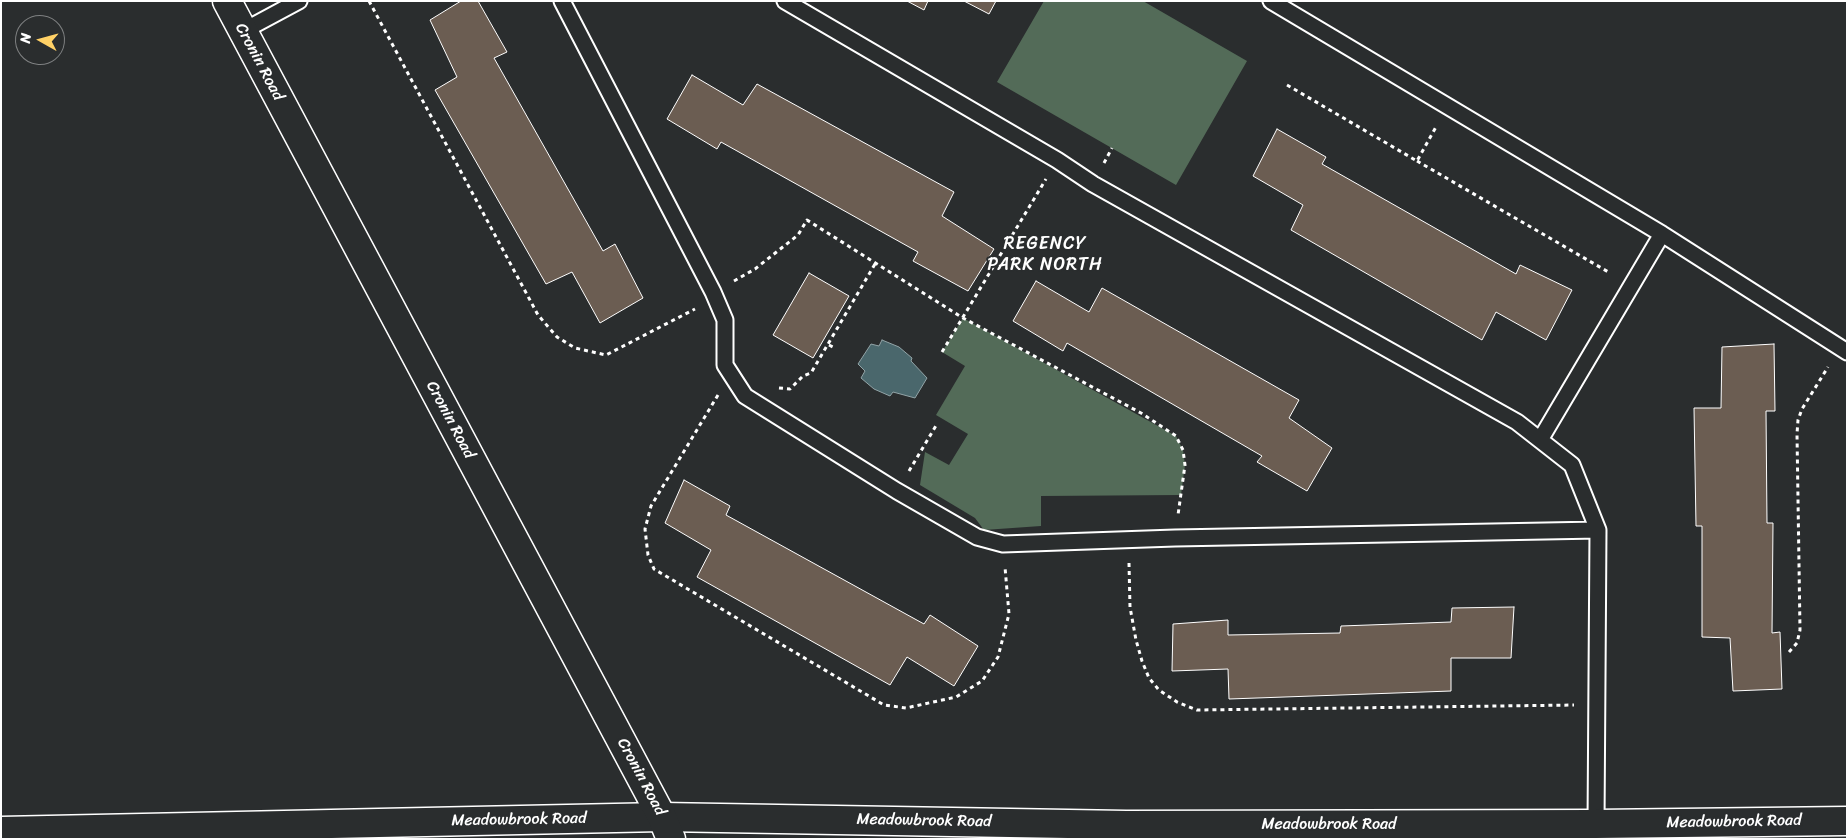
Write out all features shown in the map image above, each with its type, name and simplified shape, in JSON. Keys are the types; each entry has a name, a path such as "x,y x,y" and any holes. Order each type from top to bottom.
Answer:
{"street":[{"name":"Cronin Road","path":"227,1 667,828"},
{"name":"Meadowbrook Road","path":"1,831 1596,824 1847,821"}],"lane":[{"path":"243,31 299,1"},
{"path":"562,1 713,292 725,320 725,365 745,396 897,491 977,537 1003,544 1175,538 1598,530"},
{"path":"785,1 1057,160 1093,184 1517,422 1572,465 1598,530 1596,824"},
{"path":"1271,1 1662,234 1844,350"},
{"path":"1540,440 1662,234"}],"path":[{"path":"369,1 538,315 557,337 574,348 606,355 700,306 713,292 755,269 798,235 807,220 963,318 1141,413 1176,436 1183,450 1185,465 1175,538"},
{"path":"1287,84 1610,273"},
{"path":"1417,160 1448,106"},
{"path":"942,352 1057,160"},
{"path":"762,406 776,388 790,389 803,376 811,373 875,264"},
{"path":"829,345 835,348"},
{"path":"1789,652 1797,643 1800,630 1798,420 1802,409 1844,350"},
{"path":"725,365 718,394 651,506 645,529 648,556 654,569 884,705 906,708 956,697 982,681 998,657 1009,614 1003,544"},
{"path":"897,491 938,424"},
{"path":"1128,540 1130,607 1136,640 1149,678 1159,690 1177,702 1198,710 1597,704"}],"green space":[{"path":"1044,1 1143,1 1247,61 1176,185 997,82"},
{"path":"963,318 1176,436 1183,450 1185,465 1181,495 1041,496 1041,526 984,530 975,518 920,485 925,452 949,465 968,434 936,415 965,366 942,352"}],"water":[{"path":"882,340 899,347 912,358 911,361 927,378 915,398 893,392 890,396 874,389 861,378 865,371 858,364 871,344 879,346"}],"building":[{"path":"461,1 478,1 507,52 494,58 603,251 615,244 643,298 600,323 572,272 546,284 435,90 457,77 430,20"},
{"path":"907,1 928,1 924,10"},
{"path":"964,1 996,1 989,14"},
{"path":"692,75 743,105 757,84 954,192 942,216 994,249 968,291 913,261 918,252 721,142 717,149 667,119"},
{"path":"1277,129 1326,157 1322,164 1516,274 1520,265 1572,290 1546,340 1496,312 1482,340 1291,230 1303,205 1253,176"},
{"path":"809,273 849,296 813,358 773,335"},
{"path":"1036,281 1089,312 1102,288 1299,400 1289,418 1332,448 1307,491 1257,462 1262,456 1067,343 1063,351 1013,321"},
{"path":"1774,344 1775,411 1766,411 1767,523 1773,523 1772,633 1780,632 1782,689 1733,691 1730,638 1702,637 1702,526 1696,526 1694,408 1721,408 1722,347"},
{"path":"684,480 730,506 726,515 924,624 930,615 978,646 954,686 907,657 890,685 697,577 711,550 665,523"},
{"path":"1514,607 1511,658 1451,658 1451,691 1229,699 1228,669 1172,671 1173,624 1228,620 1228,635 1340,633 1341,626 1451,622 1452,608"}],"district":[{"name":"REGENCY PARK NORTH","path":"1045,254"}]}
